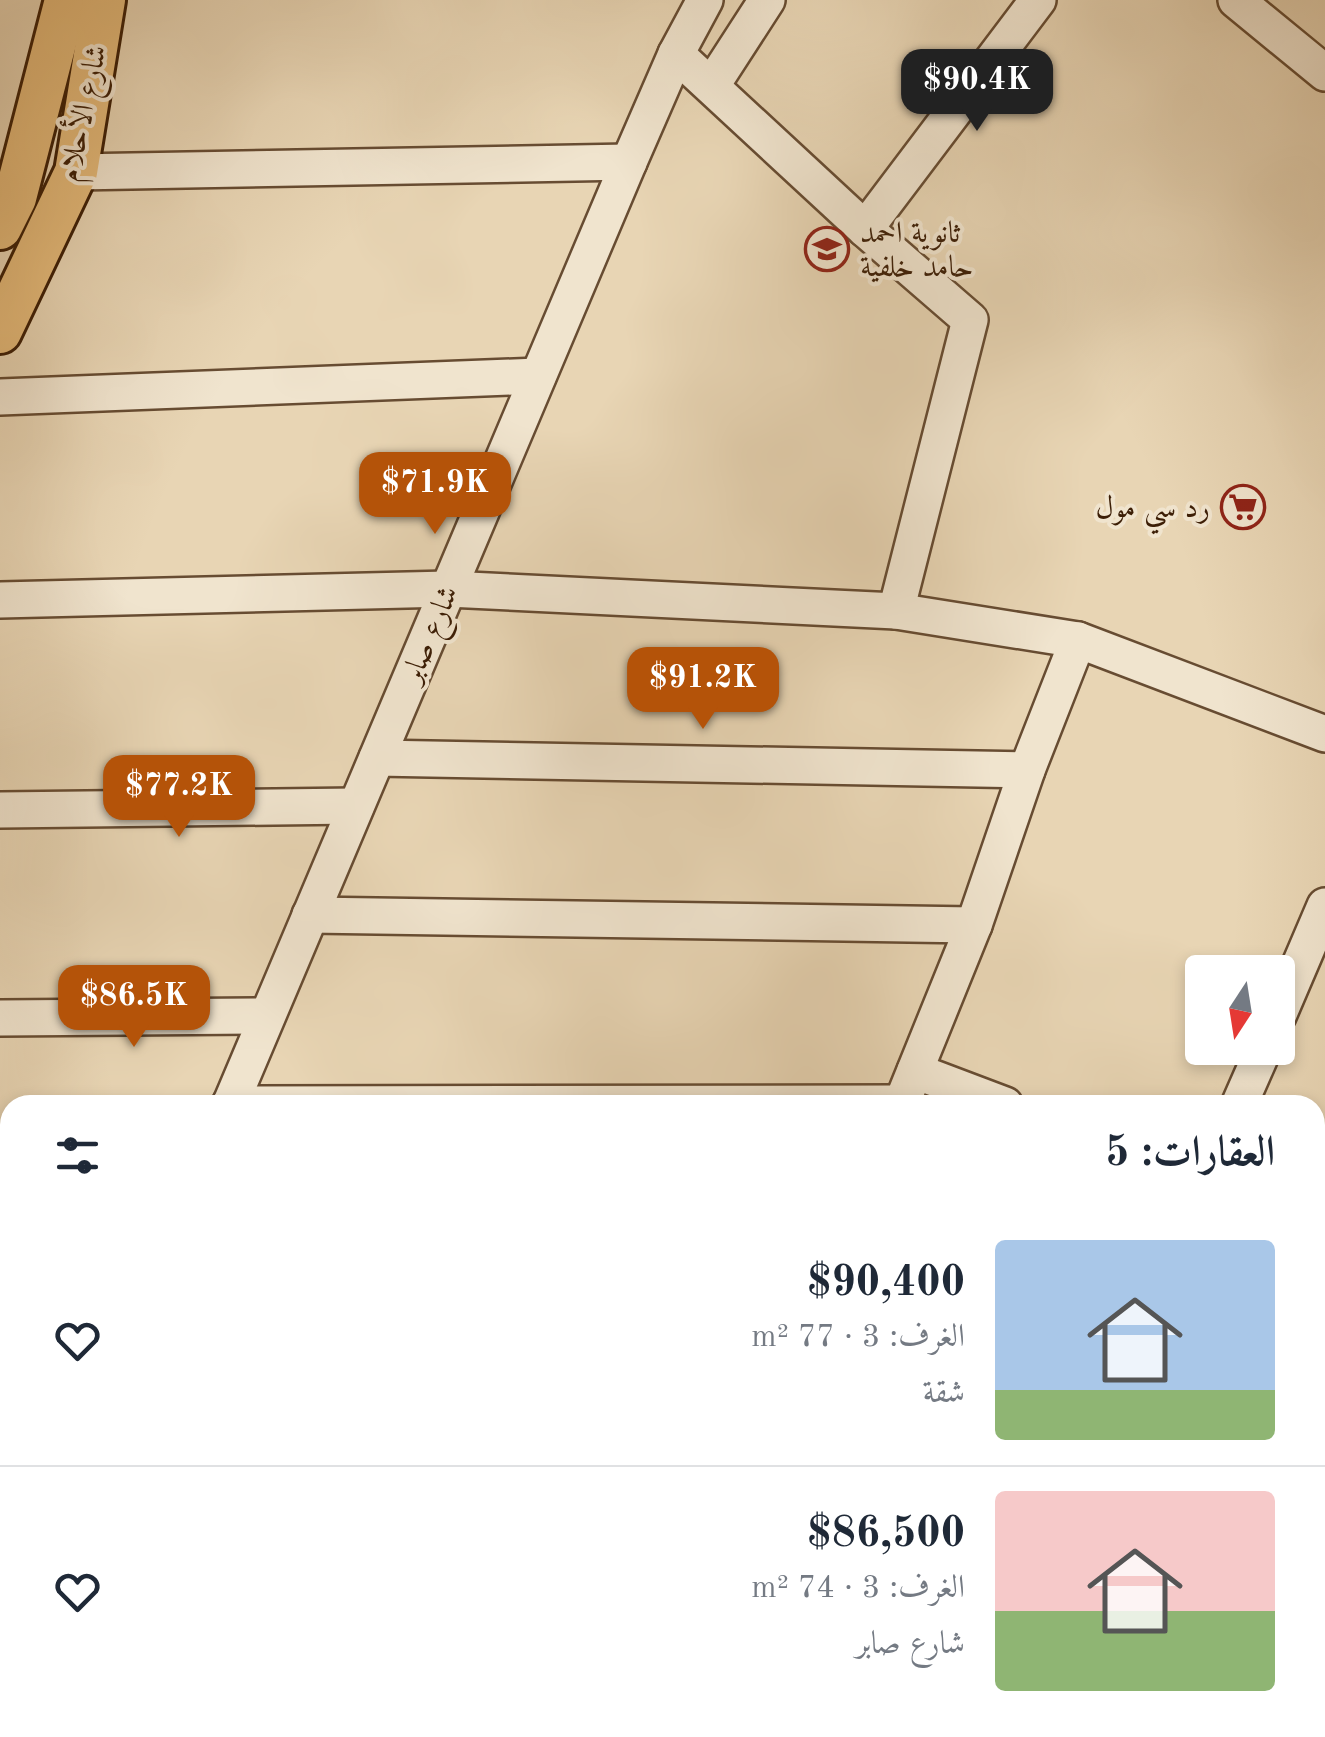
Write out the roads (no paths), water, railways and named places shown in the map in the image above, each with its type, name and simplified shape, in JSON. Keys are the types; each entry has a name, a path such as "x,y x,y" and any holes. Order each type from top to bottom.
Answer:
{"main road":[{"name":"شارع الأحلام","path":"0,228 15,198 66,0"},
{"name":"شارع الأحلام","path":"0,332 76,172 104,0"}],"street":[{"name":"شارع صابر","path":"234,1095 629,162 676,54 705,0"},
{"path":"712,85 766,0"},
{"path":"865,229 1038,0"},
{"path":"1236,0 1325,74"},
{"path":"676,54 970,320 896,610"},
{"path":"76,172 629,162"},
{"path":"0,397 538,376"},
{"path":"0,600 448,588 896,610 1078,640 1325,734"},
{"path":"905,1095 974,925 1027,770 1078,640"},
{"path":"376,758 1027,770"},
{"path":"0,810 356,806"},
{"path":"1295,976 1325,906"},
{"path":"310,915 974,925"},
{"path":"0,1018 267,1016"},
{"path":"1243,1095 1257,1065"},
{"path":"915,1070 979,1095"}],"place":[{"name":"ثانوية احمد حامد خلفية","path":"827,249"},
{"name":"رد سي مول","path":"1243,507"}]}
